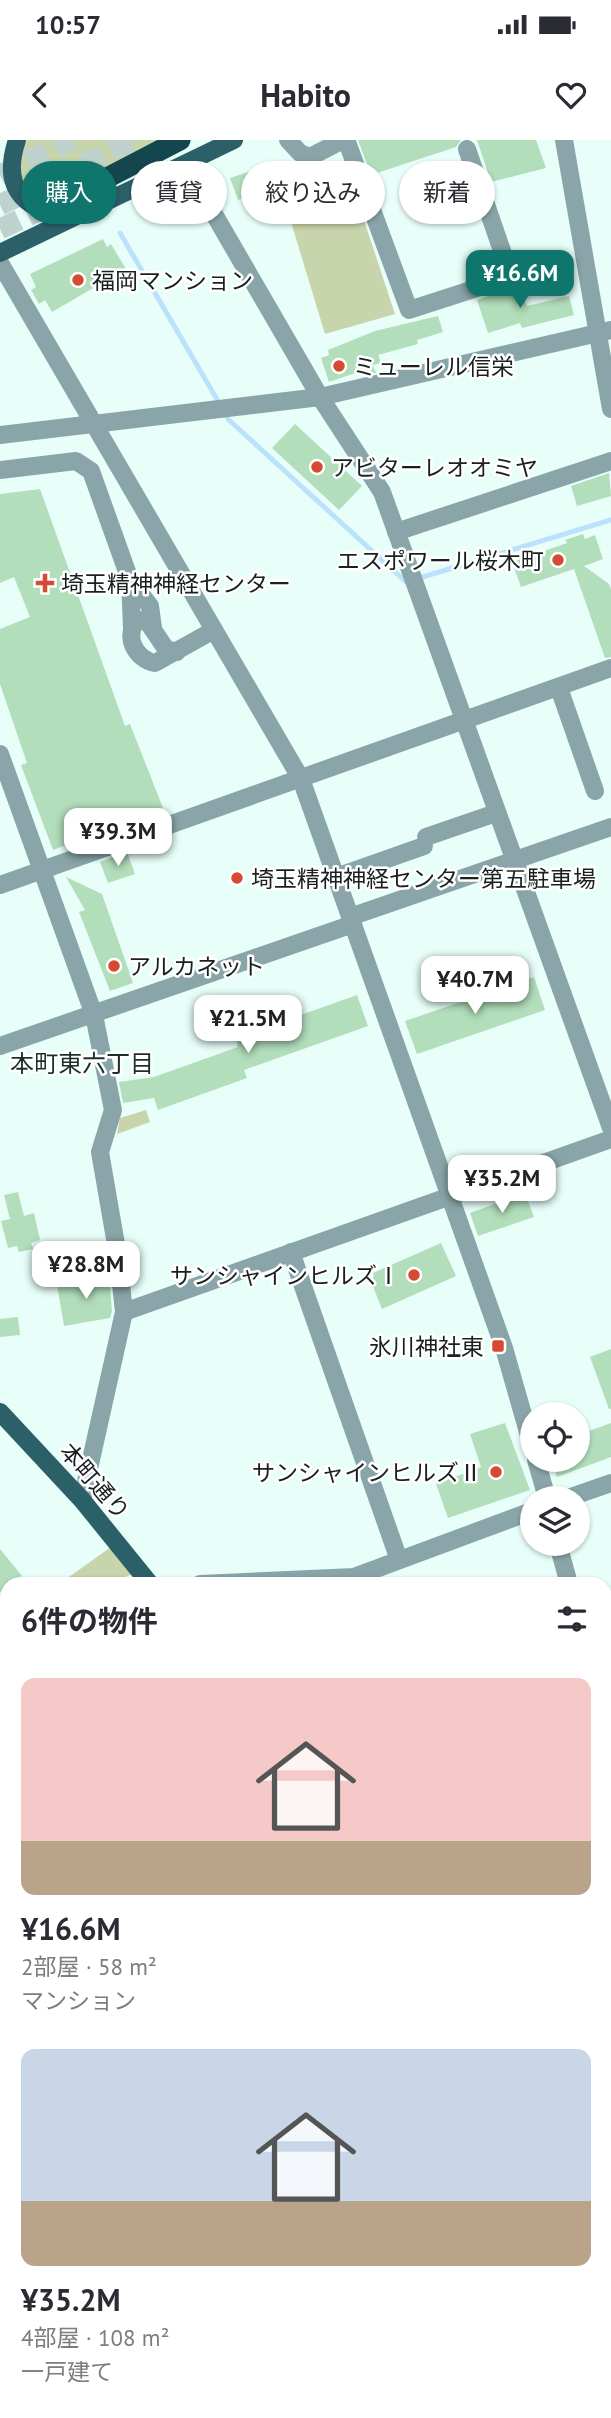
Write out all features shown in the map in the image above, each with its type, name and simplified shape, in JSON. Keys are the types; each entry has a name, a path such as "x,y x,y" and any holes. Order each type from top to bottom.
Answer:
{"highway":[{"path":"117,173 180,140"}],"main road":[{"path":"17,140 10,165 13,183 21,198"},
{"path":"191,161 234,140"},
{"path":"0,253 62,224"},
{"name":"本町通り","path":"0,1412 82,1500 144,1577"}],"street":[{"path":"288,140 300,153 310,157 341,141 347,142 409,310 511,277 467,149"},
{"path":"564,140 605,332 611,409"},
{"path":"220,224 320,397 382,492 611,1128"},
{"path":"0,263 301,779 504,1349 520,1404"},
{"path":"0,435 320,397 605,332"},
{"path":"0,470 76,461 84,465 94,476 97,495 130,580 150,606 153,628"},
{"path":"396,532 611,461"},
{"path":"130,580 132,644 149,662 160,661 214,630"},
{"path":"132,626 142,619 153,628 166,649 177,652"},
{"path":"0,885 611,668"},
{"path":"559,688 595,791"},
{"path":"0,754 94,1015 113,1110 100,1152 118,1256 124,1311 82,1500"},
{"path":"336,877 496,813"},
{"path":"0,1046 94,1015 611,827"},
{"path":"124,1311 611,1139"},
{"path":"291,1252 399,1560"},
{"path":"590,1490 611,1483"},
{"path":"362,1577 399,1560 520,1515"},
{"path":"561,1556 567,1577"}],"green space":[{"path":"27,140 157,140 116,161 21,161 21,178 20,156"},
{"path":"292,224 365,224 395,314 325,334"},
{"path":"146,1110 150,1122 117,1134 120,1118"},
{"path":"111,1547 132,1574 125,1577 69,1577"}],"building":[{"path":"358,140 461,140 456,147 414,161 399,161 399,166 385,170 385,161 366,161"},
{"path":"477,140 536,140 546,168 495,181 495,161 484,161"},
{"path":"241,174 241,199 238,200 230,178"},
{"name":"福岡マンション","path":"103,239 107,247 111,244 126,269 52,312 45,300 39,304 31,290 36,287 30,274"},
{"path":"519,285 527,306 569,296 574,315 522,328 520,323 488,333 477,300"},
{"path":"438,316 443,332 417,340 418,344 378,355 381,363 373,365 376,373 362,376 361,371 329,382 321,358 329,355 328,350 375,331"},
{"name":"アビターレオオミヤ","path":"295,424 362,486 339,510 272,448"},
{"path":"609,473 611,496 577,506 571,486"},
{"path":"40,489 125,726 130,724 163,808 53,850 21,765 27,763 0,684 0,629 30,617 14,577 0,583 0,494"},
{"path":"583,534 585,539 595,535 603,559 584,566 609,584 611,589 611,657 605,658 574,569 521,587 512,562 567,543 565,540"},
{"path":"127,852 135,874 108,883 100,862"},
{"path":"66,877 102,894 133,983 110,991 79,912 85,910"},
{"path":"534,977 545,1010 417,1054 405,1021"},
{"path":"357,995 368,1026 244,1070 247,1078 158,1110 154,1098 123,1103 119,1082 154,1077 238,1047 236,1038"},
{"path":"18,1192 24,1216 34,1213 40,1240 31,1243 33,1249 19,1252 17,1246 8,1248 1,1221 10,1219 4,1195"},
{"path":"525,1193 534,1217 478,1236 470,1213"},
{"name":"サンシャインヒルズⅠ","path":"441,1243 456,1276 382,1309 370,1279 374,1277 373,1273"},
{"path":"109,1276 112,1311 110,1318 64,1326 57,1285"},
{"path":"18,1317 20,1335 0,1337 0,1319"},
{"path":"611,1349 611,1409 609,1409 590,1357"},
{"name":"サンシャインヒルズⅡ","path":"505,1423 520,1463 520,1472 523,1472 529,1486 520,1486 520,1493 448,1518 436,1484 481,1467 470,1434"},
{"path":"611,1423 611,1457 590,1465 590,1431"},
{"path":"555,1472 570,1472 557,1477"},
{"path":"0,1549 22,1576 0,1577"}],"waterway":[{"path":"120,233 229,420 406,582 611,520"}],"tunnel":[{"path":"0,175 72,140"},
{"path":"0,205 133,140"},
{"path":"0,229 21,219"}],"place":[{"name":"福岡マンション","path":"78,280"},
{"name":"ミューレル信栄","path":"339,366"},
{"name":"アビターレオオミヤ","path":"317,467"},
{"name":"エスポワール桜木町","path":"558,560"},
{"name":"埼玉精神神経センター","path":"45,583"},
{"name":"埼玉精神神経センター第五駐車場","path":"237,878"},
{"name":"アルカネット","path":"114,966"},
{"name":"サンシャインヒルズⅠ","path":"414,1275"},
{"name":"氷川神社東","path":"498,1346"},
{"name":"サンシャインヒルズⅡ","path":"496,1472"}],"district":[{"name":"本町東六丁目","path":"82,1063"}]}
